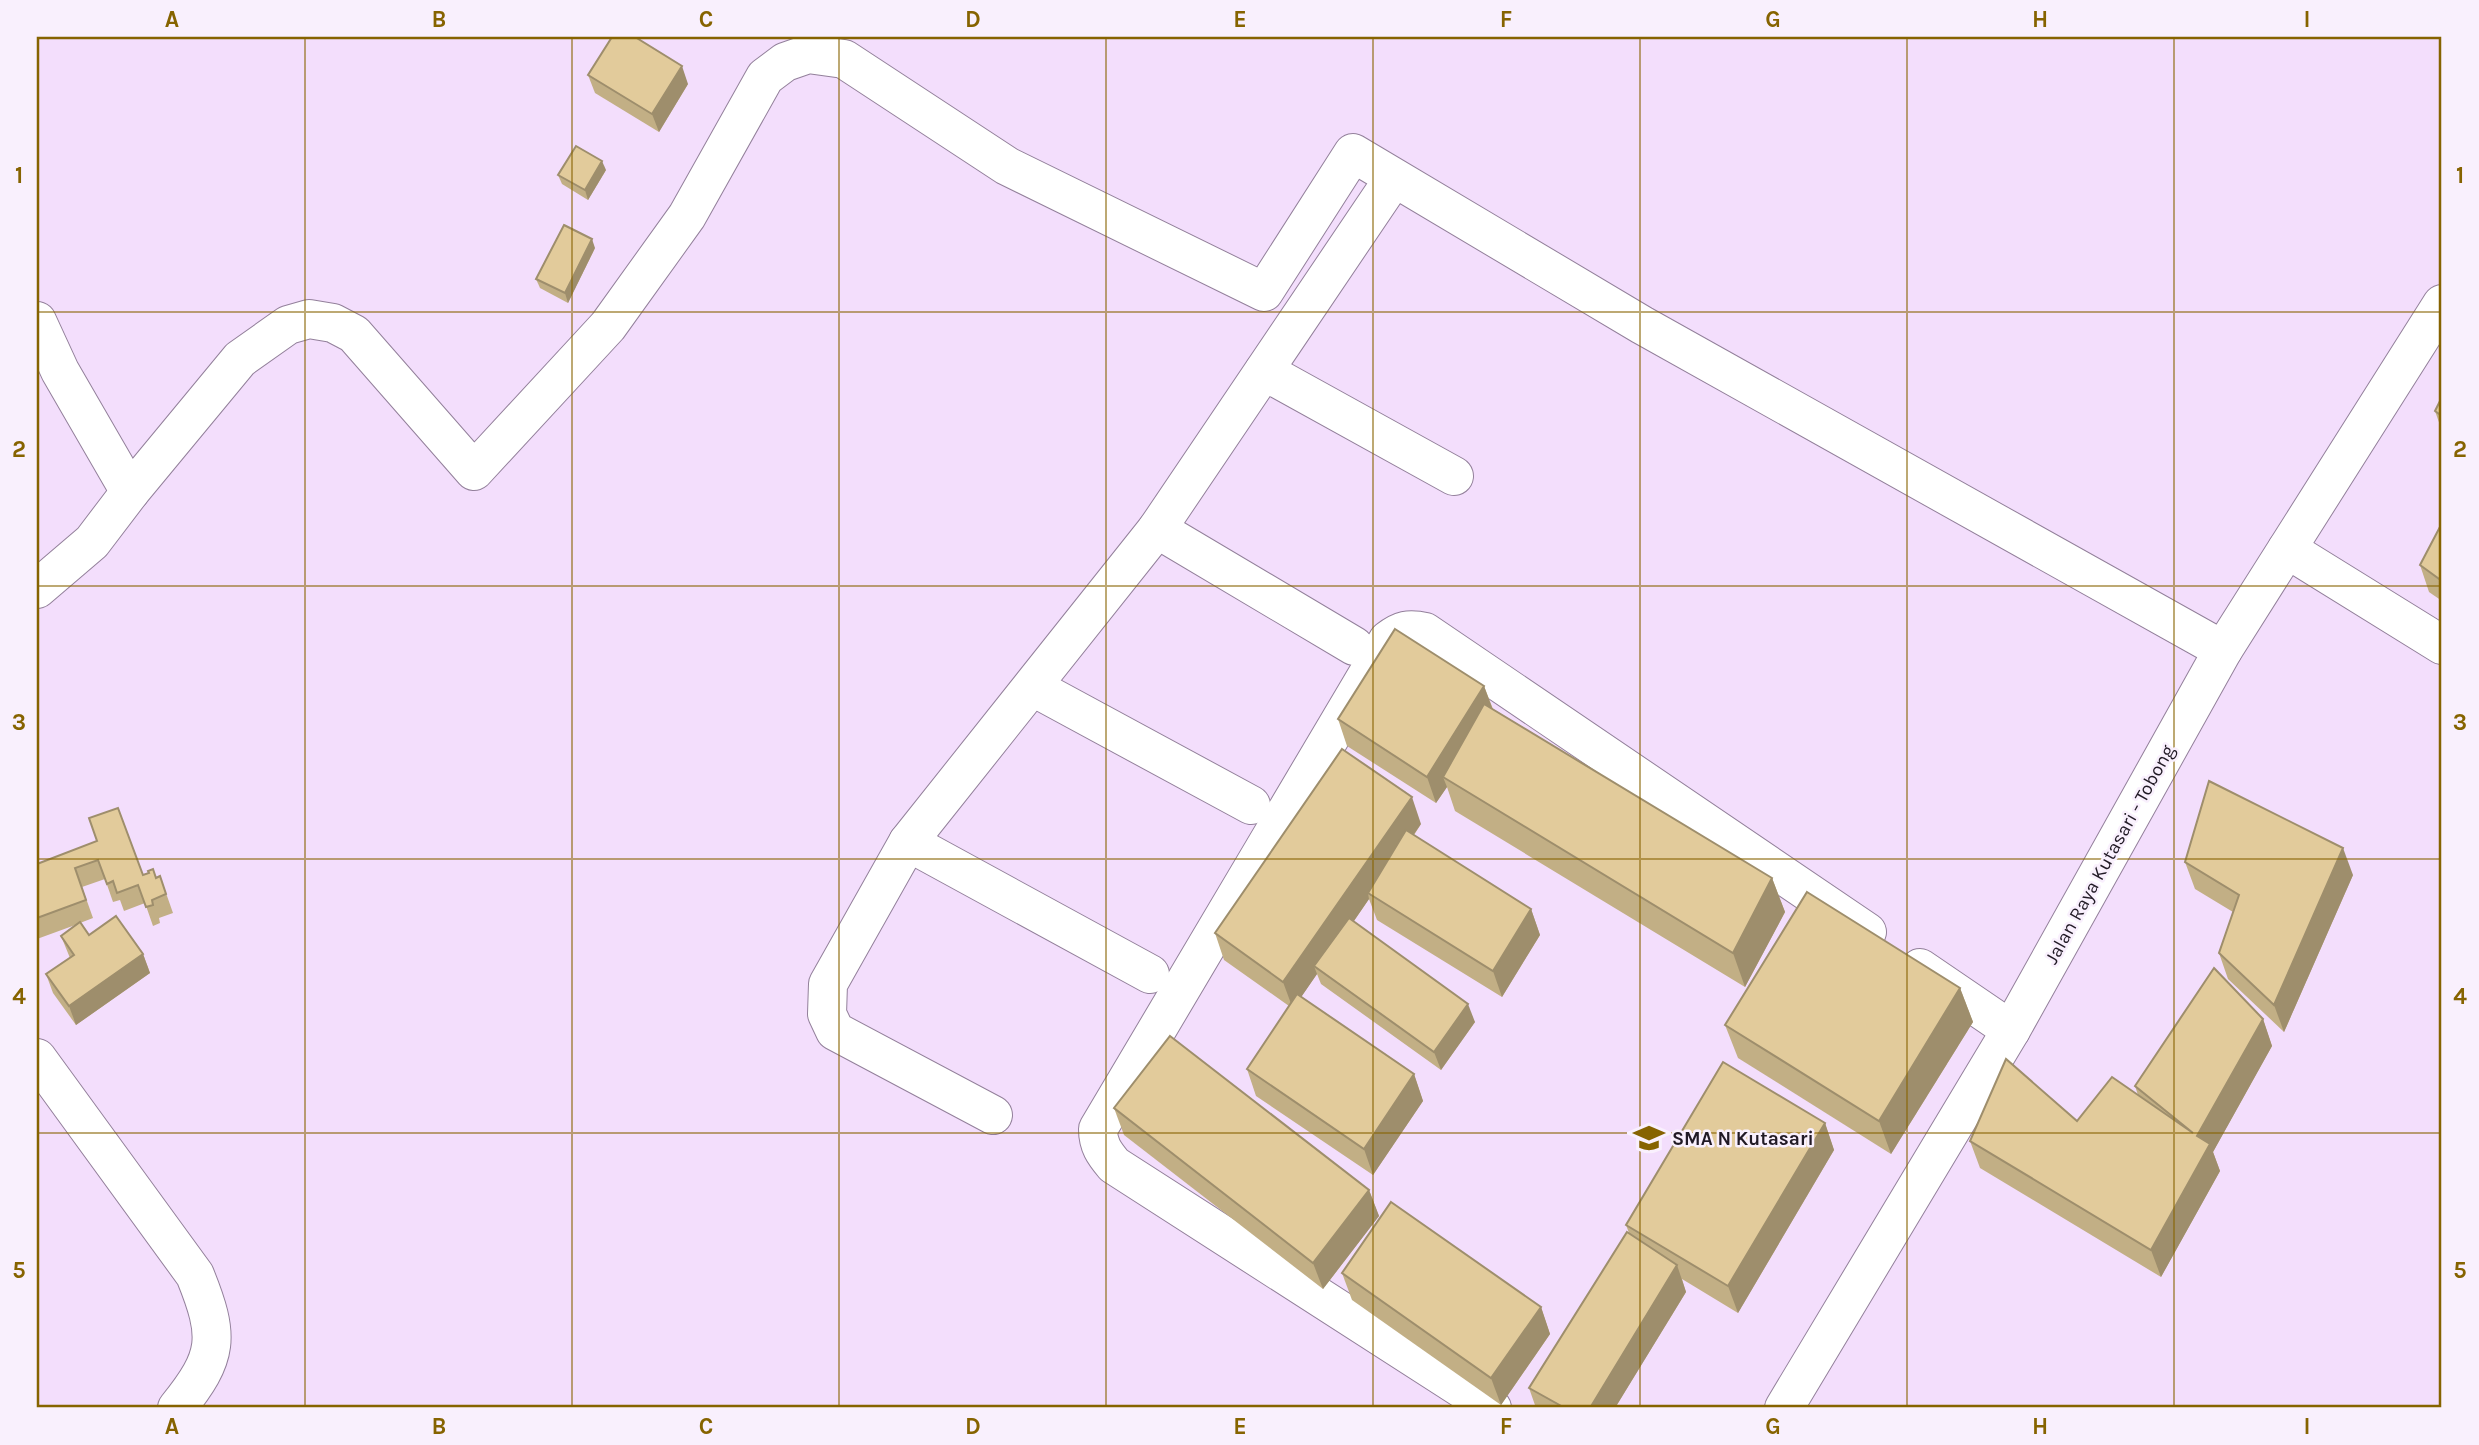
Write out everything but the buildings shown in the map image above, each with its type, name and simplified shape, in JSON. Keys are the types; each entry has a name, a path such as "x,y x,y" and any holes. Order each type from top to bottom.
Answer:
{"street":[{"path":"37,589 92,542 240,359 288,325 309,319 333,323 354,334 474,471 608,326 687,216 765,77 785,62 808,54 844,59 1007,166 1264,292 1353,153 1642,325 2223,650"},
{"path":"993,1115 835,1031 827,1014 828,984 908,842 1157,528 1394,178"},
{"name":"Jalan Raya Kutasari - Tobong","path":"1784,1408 2011,1030 2223,650 2442,304"},
{"path":"37,321 61,371 130,492"},
{"path":"1264,371 1454,476"},
{"path":"1157,528 1354,646"},
{"path":"2287,549 2442,645"},
{"path":"1492,1408 1114,1165 1098,1141 1098,1129 1388,640 1400,631 1411,629 1425,632 2011,1030"},
{"path":"1033,687 1251,805"},
{"path":"908,842 1150,974"},
{"path":"37,1058 195,1275 212,1326 210,1354 198,1382 177,1408"}],"place":[{"name":"SMA N Kutasari","path":"1649,1138"}]}
